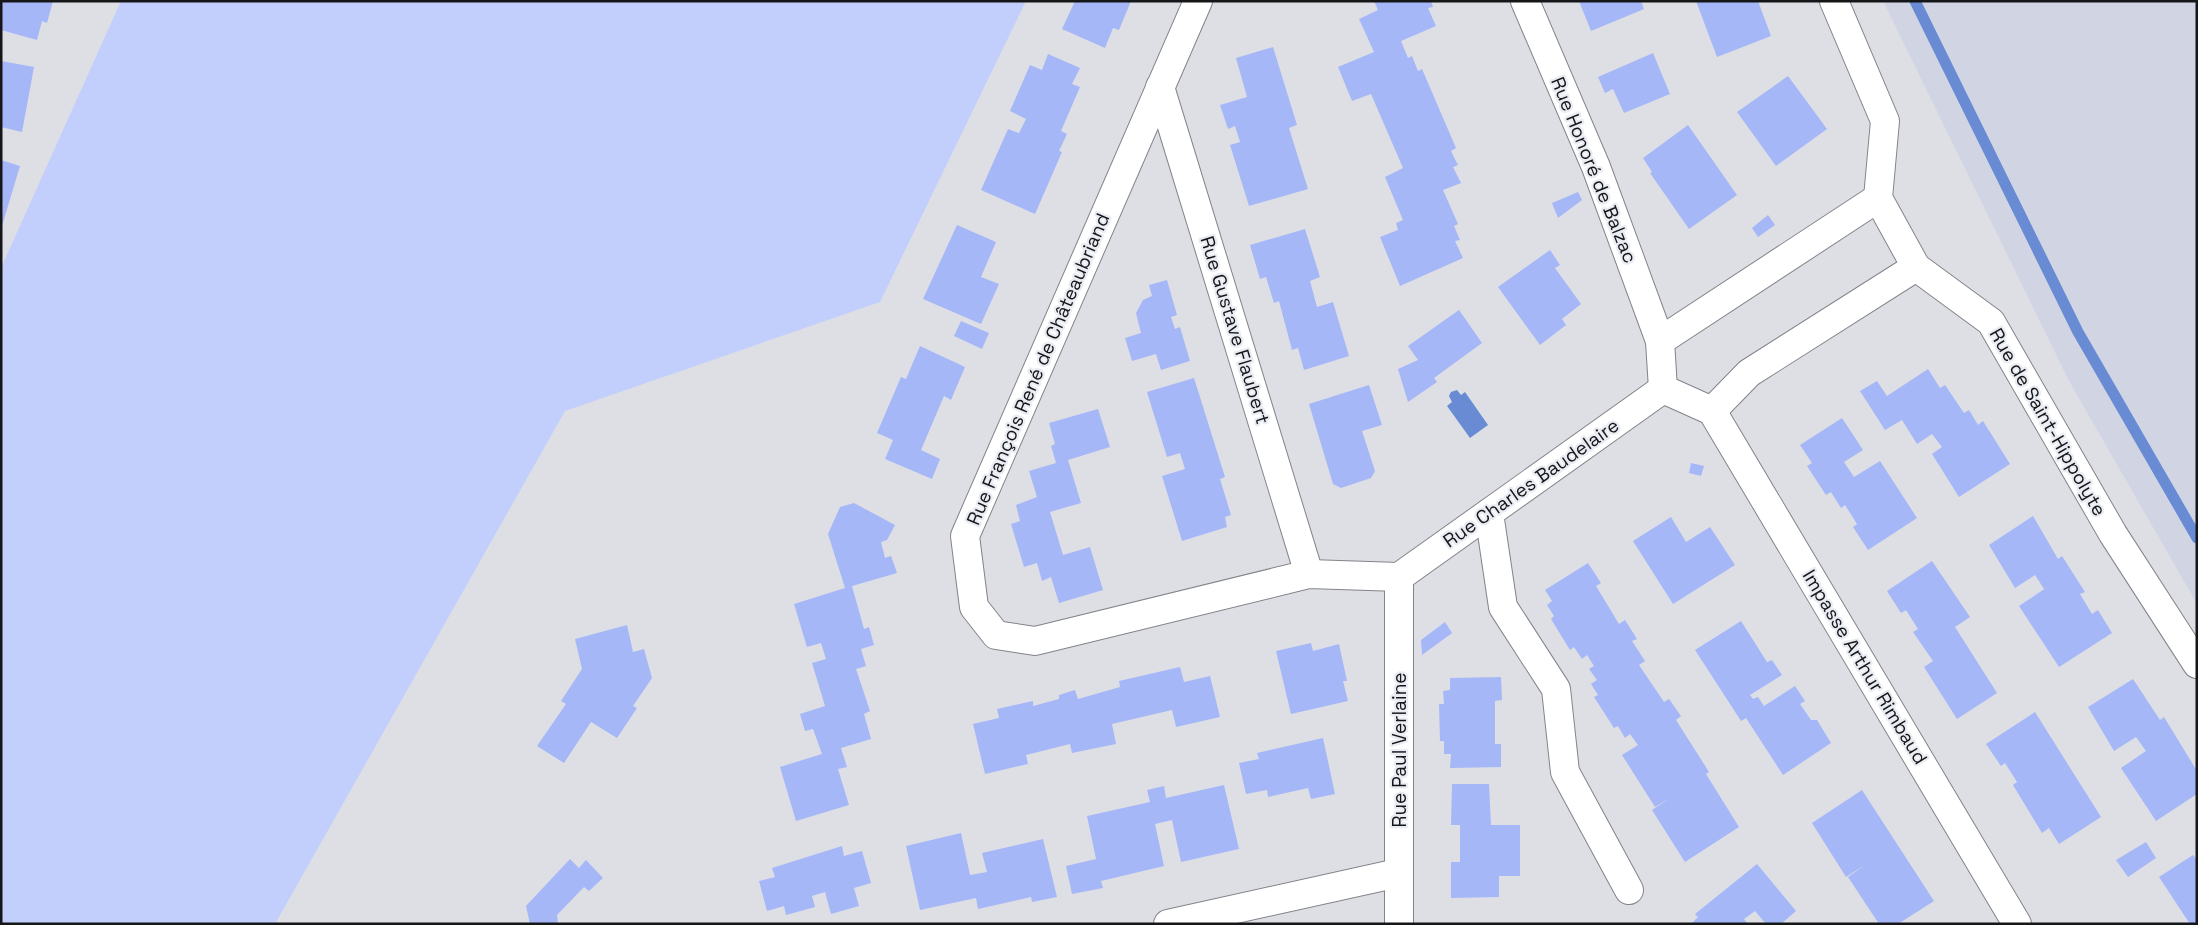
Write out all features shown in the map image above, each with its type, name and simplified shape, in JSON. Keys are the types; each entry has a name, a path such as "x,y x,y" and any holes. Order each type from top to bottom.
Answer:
{"street":[{"name":"Rue François René de Châteaubriand","path":"1198,1 965,536 974,607 996,635 1034,640 1309,574 1399,576"},
{"name":"Rue Honoré de Balzac","path":"1525,1 1596,167 1660,341"},
{"path":"1834,1 1885,121 1878,198 1660,341 1664,389 1712,411 1749,373 1916,267"},
{"name":"Rue Gustave Flaubert","path":"1160,87 1309,574"},
{"name":"Rue de Saint-Hippolyte","path":"1878,198 1916,267 1991,322 2113,534 2197,664"},
{"name":"Rue Charles Baudelaire","path":"1399,576 1664,389"},
{"name":"Impasse Arthur Rimbaud","path":"1712,411 2017,924"},
{"path":"1489,513 1503,607 1556,689 1566,772 1629,890"},
{"name":"Rue Paul Verlaine","path":"1399,576 1399,924"},
{"path":"1168,924 1398,873"}],"shaded area":[{"path":"121,1 1026,1 880,302 565,411 275,924 1,924 1,268"},
{"path":"1883,1 2197,1 2197,604 2069,381"}],"water":[{"path":"1457,390 1461,395 1465,392 1488,425 1470,438 1447,406 1452,402 1449,396 1451,392"}],"building":[{"path":"1,1 53,1 47,23 42,21 37,40 1,30"},
{"path":"1075,1 1131,1 1119,30 1113,28 1105,48 1062,29"},
{"path":"1374,1 1431,1 1433,7 1428,8 1436,26 1401,41 1408,58 1412,56 1418,71 1422,69 1456,148 1451,151 1458,165 1453,167 1461,183 1443,190 1458,224 1454,226 1460,240 1455,241 1463,258 1400,286 1380,237 1398,230 1396,223 1403,220 1385,177 1403,168 1371,94 1352,101 1338,67 1374,52 1359,19 1378,10"},
{"path":"1579,1 1641,1 1644,9 1591,31"},
{"path":"1696,1 1758,1 1771,36 1717,57"},
{"path":"1273,47 1297,125 1289,128 1308,189 1249,206 1230,145 1240,142 1235,126 1228,129 1220,105 1247,97 1236,58"},
{"path":"1653,53 1670,94 1624,113 1613,89 1605,93 1598,77"},
{"path":"1048,54 1080,68 1072,84 1080,87 1061,131 1067,134 1059,151 1062,152 1035,214 981,190 1008,129 1019,133 1026,119 1010,111 1030,65 1042,70"},
{"path":"1,61 34,67 22,132 1,127"},
{"path":"1788,76 1827,129 1776,166 1737,112"},
{"path":"1688,125 1737,195 1689,229 1650,173 1652,172 1643,158"},
{"path":"1,160 20,166 2,226 1,226"},
{"path":"1578,192 1582,200 1558,218 1552,203"},
{"path":"1768,215 1775,225 1758,237 1752,228"},
{"path":"957,225 996,242 981,277 999,284 981,324 923,299"},
{"path":"1305,229 1320,277 1310,281 1317,307 1333,302 1349,356 1304,370 1298,348 1292,350 1279,301 1274,303 1266,277 1260,279 1250,245"},
{"path":"1550,250 1560,265 1555,268 1581,304 1562,319 1566,325 1540,345 1498,287"},
{"path":"1167,280 1177,315 1171,317 1175,329 1180,327 1190,361 1161,370 1156,354 1132,361 1125,338 1141,333 1136,313 1143,300 1152,296 1149,285"},
{"path":"1459,310 1482,343 1434,378 1437,382 1408,402 1398,369 1418,360 1408,346"},
{"path":"961,321 989,333 982,349 954,336"},
{"path":"920,346 965,367 951,400 944,396 921,450 940,459 932,479 885,459 893,440 877,433 901,377 906,379"},
{"path":"1928,369 1940,388 1945,385 1964,413 1969,410 1978,425 1983,421 2010,464 1959,497 1932,454 1942,447 1932,434 1917,444 1902,420 1885,430 1860,391 1877,381 1887,396"},
{"path":"1194,378 1225,477 1220,479 1231,515 1225,517 1227,527 1182,541 1162,476 1185,469 1180,453 1167,457 1147,392"},
{"path":"1369,385 1382,425 1362,431 1375,471 1371,478 1341,488 1333,484 1309,404"},
{"path":"1098,409 1110,447 1068,460 1081,503 1050,512 1063,555 1090,547 1103,590 1059,603 1051,577 1042,581 1037,563 1024,567 1011,524 1020,521 1016,505 1037,497 1029,471 1056,463 1051,446 1055,444 1049,423"},
{"path":"1842,418 1863,450 1844,462 1854,477 1880,461 1917,518 1868,550 1853,527 1857,524 1845,505 1841,508 1831,492 1826,495 1807,466 1812,463 1800,445"},
{"path":"1691,463 1704,466 1701,476 1689,473"},
{"path":"854,503 895,525 887,540 881,542 885,558 891,556 897,573 852,586 864,629 869,627 874,645 861,649 866,666 856,669 870,711 864,714 871,739 841,748 847,767 838,769 849,805 796,821 780,767 822,754 813,729 805,731 800,714 825,706 812,663 826,659 821,643 807,647 794,604 845,588 828,534 840,507"},
{"path":"2033,516 2058,559 2062,556 2085,592 2080,594 2092,614 2098,610 2112,633 2059,667 2019,606 2049,586 2044,589 2035,575 2015,588 1989,545"},
{"path":"1671,517 1686,542 1710,527 1735,565 1673,604 1633,541"},
{"path":"1932,561 1970,617 1955,627 1997,693 1957,719 1924,667 1933,661 1913,632 1918,629 1906,610 1901,613 1887,591"},
{"path":"1588,563 1601,583 1596,586 1619,624 1625,620 1637,639 1632,641 1645,661 1639,665 1664,702 1669,699 1681,716 1676,720 1709,772 1706,774 1739,827 1685,862 1652,810 1670,798 1655,807 1622,755 1638,745 1630,734 1625,738 1618,726 1614,728 1594,697 1598,695 1591,684 1597,680 1589,669 1594,666 1587,655 1582,659 1574,647 1570,650 1551,619 1554,616 1547,605 1552,601 1545,590"},
{"path":"1741,621 1767,662 1772,660 1782,675 1750,695 1753,699 1758,697 1764,706 1795,686 1805,701 1800,704 1811,720 1817,720 1831,743 1783,775 1746,718 1741,721 1695,650"},
{"path":"1445,622 1452,633 1422,655 1421,640"},
{"path":"627,625 633,652 644,649 652,678 633,706 637,708 617,738 591,722 564,763 537,746 566,704 561,701 582,669 575,639"},
{"path":"1311,643 1313,651 1339,644 1347,681 1343,681 1348,701 1291,714 1276,651"},
{"path":"1180,667 1184,682 1210,676 1220,717 1176,727 1172,710 1112,724 1116,744 1072,753 1070,744 1026,755 1028,764 985,774 973,724 999,718 997,709 1033,701 1033,706 1059,699 1059,695 1075,690 1078,699 1120,687 1119,681"},
{"path":"1501,677 1502,700 1495,701 1495,744 1501,744 1501,767 1450,768 1451,754 1444,754 1444,741 1440,741 1439,704 1444,704 1443,691 1450,690 1450,678"},
{"path":"2133,679 2160,720 2164,717 2197,771 2197,794 2156,821 2121,768 2146,751 2136,737 2114,751 2088,707"},
{"path":"2035,712 2101,817 2059,844 2049,828 2042,833 2013,785 2017,782 2005,763 2001,766 1986,744"},
{"path":"1323,738 1335,794 1311,799 1308,788 1268,797 1267,790 1246,794 1239,763 1259,759 1257,753"},
{"path":"1452,784 1489,784 1491,825 1520,825 1520,876 1499,876 1499,897 1451,898 1451,862 1460,862 1460,825 1451,825"},
{"path":"1224,785 1239,849 1181,862 1172,820 1155,824 1164,866 1101,881 1103,888 1072,894 1066,866 1096,859 1087,816 1150,802 1147,790 1164,786 1166,798"},
{"path":"1862,790 1934,901 1898,924 1879,924 1848,877 1865,865 1846,877 1812,823"},
{"path":"961,833 970,875 987,872 982,853 1043,839 1057,897 1032,902 1031,897 978,909 976,898 920,910 906,846"},
{"path":"2146,842 2156,858 2128,877 2116,860"},
{"path":"842,846 844,856 862,851 871,883 854,888 859,906 831,914 825,892 812,896 815,907 786,915 784,906 767,911 759,881 775,877 772,868"},
{"path":"2193,855 2197,860 2197,924 2190,924 2159,877"},
{"path":"570,859 579,868 586,860 603,878 589,891 584,887 557,915 558,924 530,924 526,906"},
{"path":"1757,864 1796,911 1781,924 1766,924 1755,911 1744,919 1748,924 1691,924 1698,917 1695,914"}],"waterway":[{"path":"1915,1 2078,332 2197,538"}]}
